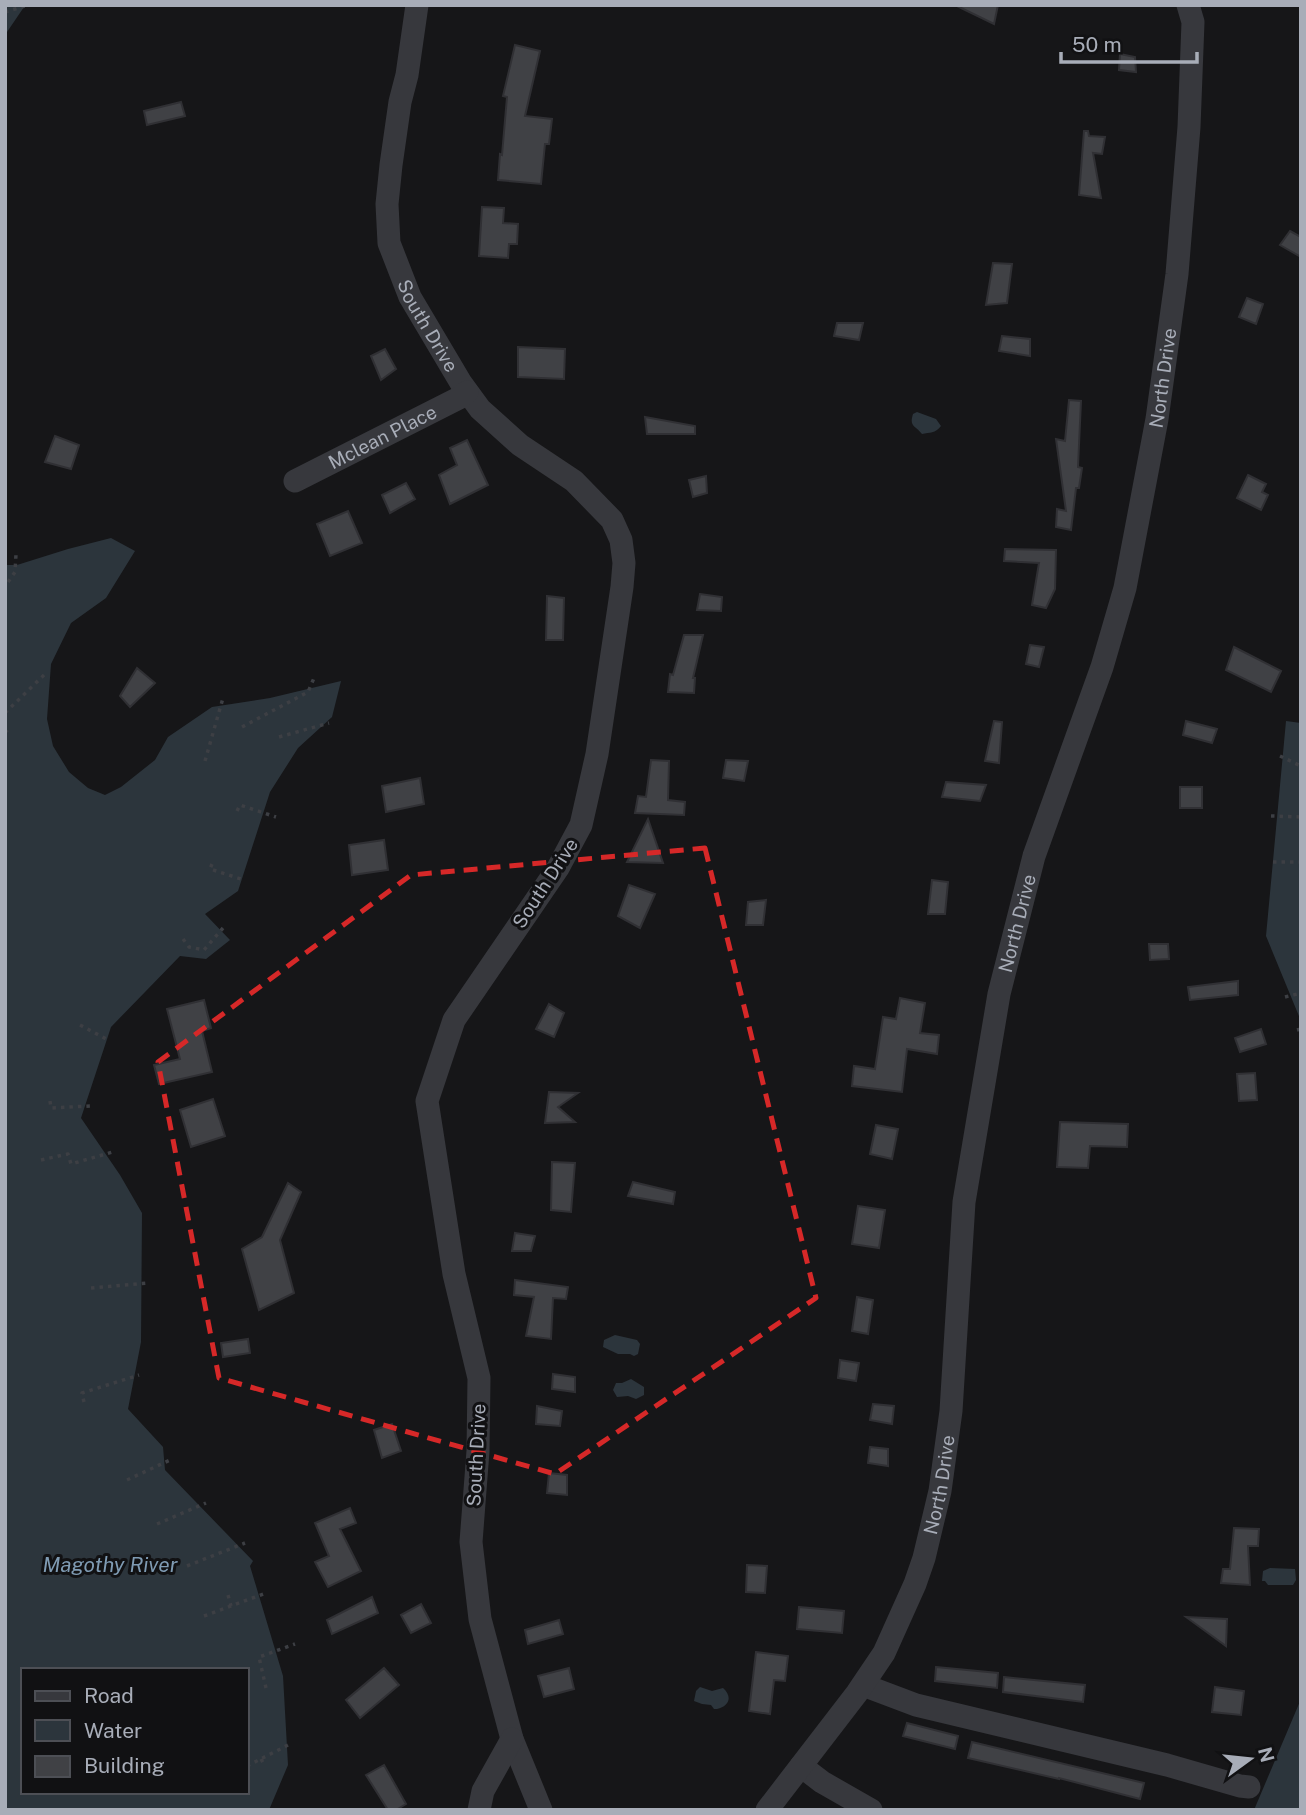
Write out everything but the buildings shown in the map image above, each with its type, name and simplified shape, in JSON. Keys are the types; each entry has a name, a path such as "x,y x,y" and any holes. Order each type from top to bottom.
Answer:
{"street":[{"name":"South Drive","path":"417,5 391,165 387,204 389,243 410,297 467,392 480,409 520,444 574,481 594,500 612,520 621,540 624,563 597,754 581,825 558,868 454,1020 427,1101 454,1275 479,1378 478,1451 471,1542 480,1619 512,1739"},
{"name":"North Drive","path":"767,1810 863,1685 884,1653 924,1558 940,1491 951,1411 964,1202 999,994 1034,856 1102,667 1129,565 1157,419 1177,274 1190,117 1193,22 1188,5"},
{"name":"Mclean Place","path":"295,481 467,392"},
{"path":"863,1685 916,1705 1249,1787"},
{"path":"479,1810 483,1791 512,1739"},
{"path":"512,1739 541,1810"},
{"path":"801,1766 822,1782 871,1810"}],"path":[{"path":"5,12 28,5"},
{"path":"8,582 15,572 16,554"},
{"path":"5,713 46,673"},
{"path":"243,727 309,692 314,678"},
{"path":"205,761 223,698"},
{"path":"279,737 329,723"},
{"path":"5,730 11,736"},
{"path":"1280,756 1301,766"},
{"path":"237,811 240,805 276,817"},
{"path":"1271,816 1301,817"},
{"path":"1273,862 1301,862"},
{"path":"212,864 210,869 244,880"},
{"path":"183,939 189,947 204,950 223,928"},
{"path":"1285,997 1301,993"},
{"path":"80,1025 110,1041"},
{"path":"50,1101 50,1110 90,1106"},
{"path":"41,1160 68,1154 71,1164 116,1151"},
{"path":"91,1288 147,1283"},
{"path":"84,1402 82,1393 139,1375"},
{"path":"127,1480 170,1460"},
{"path":"157,1524 206,1503"},
{"path":"187,1566 245,1543"},
{"path":"204,1616 267,1594"},
{"path":"228,1595 231,1606"},
{"path":"265,1688 259,1657 295,1644"},
{"path":"248,1766 292,1743"},
{"path":"261,1759 265,1766"}],"highlighted area":[{"path":"705,848 816,1298 555,1474 219,1378 158,1062 411,875"}],"water":[{"path":"5,5 24,7 5,35"},
{"path":"917,412 936,419 941,426 939,429 922,434 912,424 913,414"},
{"name":"Magothy River","path":"111,538 135,551 106,598 71,623 51,664 47,719 53,746 69,772 88,788 105,795 121,787 155,760 168,737 212,707 270,698 341,681 332,717 298,748 270,792 238,891 205,914 230,940 206,959 180,956 111,1027 81,1118 142,1213 141,1342 128,1409 163,1447 165,1470 253,1561 250,1566 283,1676 288,1765 269,1810 5,1810 5,565 17,565"},
{"path":"1286,721 1301,723 1301,1021 1266,936"},
{"path":"615,1335 637,1340 640,1344 638,1354 618,1354 603,1347 604,1340"},
{"path":"631,1379 644,1387 644,1395 636,1399 628,1396 617,1397 613,1390 616,1383"},
{"path":"1270,1568 1295,1569 1296,1580 1293,1585 1268,1585 1262,1581 1263,1571"},
{"path":"700,1687 712,1691 723,1688 729,1698 727,1703 714,1709 711,1705 694,1701 696,1691"},
{"path":"1301,1699 1301,1810 1254,1810"}]}
